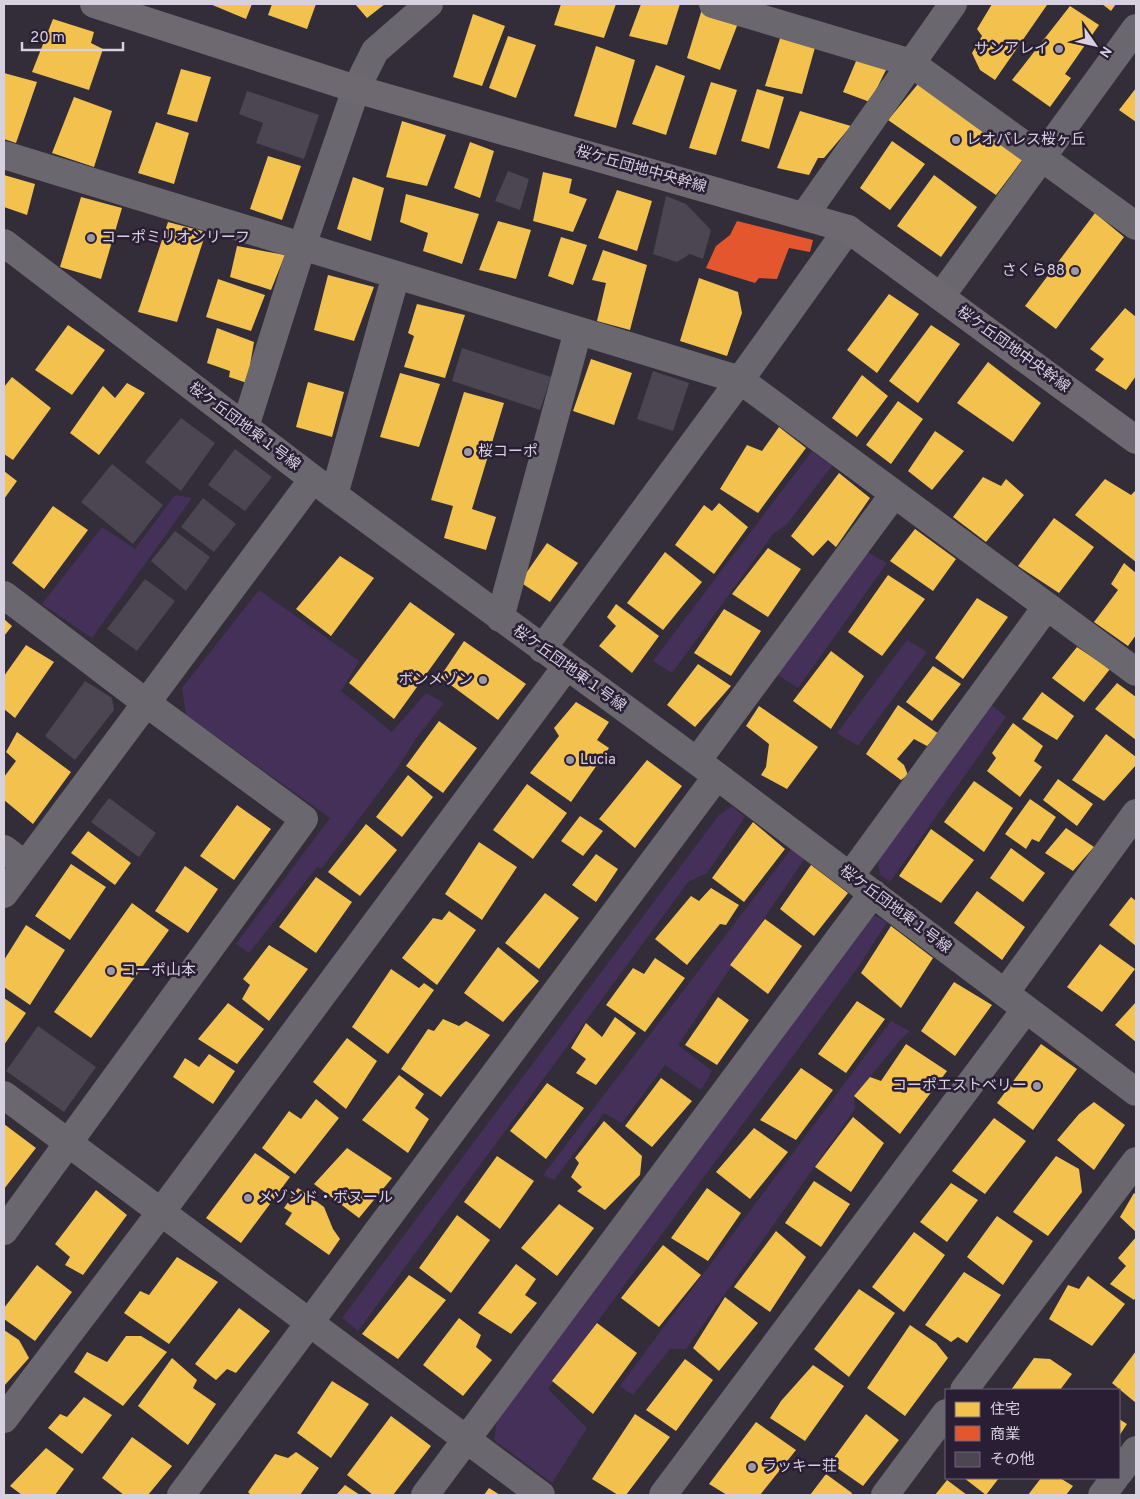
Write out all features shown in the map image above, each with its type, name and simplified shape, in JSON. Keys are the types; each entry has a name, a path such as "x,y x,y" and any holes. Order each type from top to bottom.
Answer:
{"street":[{"name":"桜ケ丘団地中央幹線","path":"94,4 356,89 848,229 1136,440"},
{"path":"245,427 302,246 356,89 375,51 429,4"},
{"path":"713,4 911,63 1136,226"},
{"path":"804,216 953,4"},
{"path":"941,296 1136,28"},
{"path":"4,155 740,380 1136,672"},
{"path":"542,649 740,380 848,229"},
{"name":"桜ケ丘団地東１号線","path":"4,243 323,487 707,769 1136,1092"},
{"path":"4,894 145,702 323,487 396,275"},
{"path":"500,618 578,331"},
{"path":"182,1495 310,1323 707,769 894,494"},
{"path":"4,595 304,820 4,1231"},
{"path":"850,876 1047,606"},
{"path":"4,1419 161,1212 566,667"},
{"path":"663,1495 1015,1001 1136,813"},
{"path":"4,849 25,865"},
{"path":"424,1495 873,893"},
{"path":"4,1095 541,1495"},
{"path":"965,1389 1136,1161"},
{"path":"885,1495 945,1415"},
{"path":"1120,1472 1136,1450"},
{"path":"1102,1495 1114,1479"}],"shaded area":[{"path":"812,451 832,466 786,525 773,534 672,673 653,661"},
{"path":"175,495 192,498 92,638 42,604 102,527 135,549"},
{"path":"867,552 887,563 798,688 776,674"},
{"path":"259,590 359,661 341,691 392,732 426,693 444,703 322,868 317,867 249,953 236,944 330,818 186,715 182,688"},
{"path":"907,640 927,652 858,746 837,733"},
{"path":"987,701 1006,717 890,882 880,875 877,856"},
{"path":"732,806 745,817 707,873 688,882 358,1331 342,1318 719,815"},
{"path":"792,848 807,859 803,861 678,1045 712,1071 701,1090 665,1065 622,1123 604,1113 554,1180 543,1175"},
{"path":"873,915 887,922 859,966 548,1389 587,1428 552,1483 494,1440 497,1421"},
{"path":"891,1021 910,1031 901,1039 854,1096 855,1109 686,1349 670,1349 633,1395 620,1386"}],"building: 住宅":[{"path":"210,4 252,4 246,19"},
{"path":"272,4 316,4 307,29 268,15"},
{"path":"355,4 385,4 367,18"},
{"path":"561,4 616,4 604,38 554,25"},
{"path":"641,4 680,4 667,45 629,36"},
{"path":"992,4 1047,5 995,80 980,70 972,53 982,36 977,29"},
{"path":"1102,4 1116,4 1111,11"},
{"name":"サンアレイ","path":"1070,6 1099,25 1065,74 1071,78 1050,107 1012,80"},
{"path":"702,9 740,18 720,70 687,58"},
{"path":"473,14 505,26 482,86 453,77"},
{"path":"53,19 94,32 91,43 103,49 89,90 32,72"},
{"path":"782,32 816,44 802,94 765,86"},
{"path":"508,36 536,45 516,98 489,88"},
{"path":"596,46 635,60 616,128 574,116"},
{"path":"859,54 889,64 870,102 843,92"},
{"path":"656,65 685,76 666,135 632,124"},
{"path":"181,69 211,77 197,122 167,114"},
{"path":"4,73 37,82 16,143 4,139"},
{"path":"711,82 737,90 716,155 689,148"},
{"name":"レオパレス桜ヶ丘","path":"918,84 1023,159 996,195 888,120"},
{"path":"1136,88 1136,122 1119,110"},
{"path":"757,89 784,97 769,149 741,141"},
{"path":"74,97 112,111 94,167 52,153"},
{"path":"800,111 851,126 824,158 818,158 809,175 777,168"},
{"path":"402,121 446,135 427,186 386,177"},
{"path":"156,122 189,133 174,184 138,173"},
{"path":"892,141 925,164 890,210 860,188"},
{"path":"470,142 494,151 480,198 454,188"},
{"path":"268,156 301,166 282,220 250,209"},
{"path":"543,172 572,179 569,193 587,199 573,232 533,221"},
{"path":"4,175 35,184 27,215 4,207"},
{"path":"934,175 977,207 941,257 897,226"},
{"path":"353,177 384,188 371,241 337,229"},
{"path":"617,190 652,201 637,251 598,238"},
{"path":"406,194 479,214 462,264 423,251 428,233 400,222"},
{"name":"コーポミリオンリーフ","path":"81,197 122,208 101,279 60,267"},
{"name":"さくら88","path":"1095,213 1124,237 1056,329 1025,306"},
{"path":"498,221 531,230 516,279 479,270"},
{"path":"168,222 206,232 177,322 138,312"},
{"path":"561,237 587,245 573,285 548,276"},
{"path":"237,246 285,255 271,290 230,277"},
{"path":"603,250 647,265 630,330 597,321 606,283 592,280"},
{"path":"328,275 374,287 354,341 314,330"},
{"path":"699,278 738,292 742,313 727,356 680,341"},
{"path":"218,279 265,295 251,331 206,317"},
{"path":"889,294 919,314 877,373 847,350"},
{"path":"417,304 465,315 445,378 404,367 414,336 408,333"},
{"path":"1125,308 1136,317 1136,376 1126,390 1095,370 1104,359 1090,349"},
{"path":"68,325 105,350 72,395 35,370"},
{"path":"931,325 960,344 918,403 889,381"},
{"path":"217,328 254,342 247,383 229,377 230,371 207,363"},
{"path":"591,359 632,373 614,425 573,411"},
{"path":"988,362 1041,403 1013,442 957,403"},
{"path":"400,373 440,384 419,447 380,437"},
{"path":"862,375 888,396 857,437 832,418"},
{"path":"12,377 51,408 13,460 4,454 4,387"},
{"path":"308,382 344,392 332,437 296,427"},
{"path":"127,383 145,393 99,455 70,433 103,386 115,398"},
{"name":"桜コーポ","path":"464,392 504,403 472,509 496,517 486,550 444,538 453,506 431,500"},
{"path":"898,401 923,419 891,464 866,445"},
{"path":"779,427 806,448 758,513 720,489 747,445 762,451"},
{"path":"935,431 964,451 932,490 908,471"},
{"path":"4,471 17,481 4,499"},
{"path":"839,473 870,498 836,547 828,540 813,556 791,536"},
{"path":"983,477 1001,486 1006,479 1024,495 986,542 953,517"},
{"path":"1105,479 1131,495 1136,490 1136,562 1075,515"},
{"path":"719,503 748,527 714,574 675,545 704,505 712,511"},
{"path":"53,506 88,530 44,589 12,563"},
{"path":"1054,518 1094,547 1059,593 1018,566"},
{"path":"915,529 956,559 933,591 890,561"},
{"path":"547,543 578,563 550,602 520,582"},
{"path":"768,548 801,569 768,617 732,594"},
{"path":"665,552 702,582 663,630 627,603"},
{"path":"340,556 374,578 331,636 296,609"},
{"path":"1124,563 1136,573 1136,635 1128,646 1094,622 1118,590 1111,584"},
{"path":"888,575 925,599 882,656 848,632"},
{"path":"977,598 1008,617 963,679 935,658"},
{"path":"410,602 455,634 394,719 349,683"},
{"path":"616,604 659,636 632,673 599,646 616,626 607,617"},
{"path":"724,609 761,631 731,676 694,653"},
{"path":"4,619 12,626 4,636"},
{"name":"ボンメゾン","path":"464,641 526,684 498,720 440,677"},
{"path":"26,645 54,662 15,718 4,709 4,676"},
{"path":"1077,647 1110,669 1084,702 1052,678"},
{"path":"831,651 864,676 831,729 793,701"},
{"path":"698,664 731,686 695,727 667,705"},
{"path":"933,666 961,684 932,721 906,702"},
{"path":"1117,683 1136,697 1136,740 1095,709"},
{"path":"1042,692 1074,716 1057,740 1022,719"},
{"name":"Lucia","path":"576,702 609,722 597,740 609,748 571,802 530,773 559,736 554,728"},
{"path":"898,705 939,734 927,746 914,739 897,759 904,765 908,775 901,780 866,754"},
{"path":"759,706 818,747 787,789 761,775 766,767 769,744 746,726"},
{"path":"439,721 477,748 443,793 406,766"},
{"path":"1013,723 1043,746 1034,761 1042,767 1020,797 987,771 996,758 992,753"},
{"path":"17,732 71,772 33,824 4,800 4,777 16,761 6,752"},
{"path":"1106,734 1136,757 1136,765 1104,801 1072,780"},
{"path":"647,760 682,786 635,848 599,819"},
{"path":"408,775 433,797 402,837 376,817"},
{"path":"1058,779 1093,804 1077,826 1043,800"},
{"path":"974,781 1013,808 984,852 944,822"},
{"path":"527,784 567,813 533,859 493,830"},
{"path":"1030,799 1056,817 1039,842 1032,839 1026,849 1005,834"},
{"path":"237,805 271,829 234,880 200,856"},
{"path":"580,816 603,831 583,856 561,841"},
{"path":"753,822 785,849 744,902 712,878"},
{"path":"366,824 397,850 360,896 328,872"},
{"path":"1066,828 1094,847 1073,871 1045,853"},
{"path":"931,829 974,860 941,903 899,876"},
{"path":"88,831 131,863 115,885 71,853"},
{"path":"479,842 517,867 482,920 445,894"},
{"path":"1011,848 1045,873 1023,902 990,878"},
{"path":"596,854 618,869 596,902 572,885"},
{"path":"71,864 106,887 70,940 35,916"},
{"path":"811,865 848,893 814,936 780,909"},
{"path":"185,866 218,889 188,933 155,911"},
{"path":"316,877 352,902 316,953 279,927"},
{"path":"711,888 739,905 726,925 720,924 687,965 655,939 691,896 699,901"},
{"path":"977,891 1025,927 1002,960 954,923"},
{"path":"545,893 579,918 539,969 505,943"},
{"path":"1131,897 1136,901 1136,946 1109,925"},
{"name":"コーポ山本","path":"132,903 169,930 91,1038 54,1012"},
{"path":"449,911 476,930 437,985 402,958 433,918 442,920"},
{"path":"765,919 802,946 768,994 730,965"},
{"path":"26,925 65,950 30,1005 4,987 4,960"},
{"path":"891,926 933,958 901,1008 861,973"},
{"path":"1100,944 1135,969 1102,1012 1067,987"},
{"path":"269,945 308,969 269,1021 242,999 250,985 243,979"},
{"path":"498,947 539,981 503,1022 464,993"},
{"path":"655,958 685,978 645,1032 606,1005 633,968 644,974"},
{"path":"391,969 419,988 424,983 434,990 388,1054 352,1027"},
{"path":"954,982 992,1005 955,1056 921,1031"},
{"path":"718,997 749,1020 717,1065 685,1045"},
{"path":"4,998 26,1013 4,1045"},
{"path":"857,1001 885,1019 846,1073 818,1054"},
{"path":"1136,1002 1136,1042 1115,1025"},
{"path":"228,1003 264,1029 237,1064 198,1039"},
{"path":"615,1017 636,1033 596,1085 576,1073 586,1059 571,1048 586,1023 602,1037"},
{"path":"443,1019 459,1026 466,1021 490,1035 441,1097 401,1069 428,1029 434,1031"},
{"path":"347,1038 377,1061 346,1109 313,1082"},
{"path":"906,1044 947,1071 900,1134 854,1096 870,1077 881,1081"},
{"name":"コーポエストベリー","path":"1041,1044 1077,1069 1033,1130 997,1103"},
{"path":"209,1054 235,1071 213,1104 173,1077 185,1058 199,1067"},
{"path":"801,1068 833,1090 796,1140 760,1120"},
{"path":"399,1075 424,1094 415,1108 429,1119 408,1153 362,1120"},
{"path":"661,1078 692,1101 652,1147 625,1126"},
{"path":"547,1083 584,1108 546,1159 510,1131"},
{"path":"316,1099 339,1118 295,1174 262,1148 289,1111 301,1119"},
{"path":"1094,1102 1125,1125 1094,1170 1057,1140 1079,1114"},
{"path":"853,1117 884,1143 851,1192 815,1167"},
{"path":"994,1118 1026,1141 985,1194 952,1171"},
{"path":"604,1121 642,1156 640,1175 605,1210 577,1191 582,1187 571,1177 579,1163 575,1158"},
{"path":"4,1124 36,1148 4,1189"},
{"path":"754,1128 788,1152 750,1199 716,1172"},
{"path":"347,1148 392,1178 359,1218 314,1184"},
{"name":"メゾンド・ボヌール","path":"255,1153 290,1177 241,1243 206,1218"},
{"path":"497,1156 534,1181 500,1229 464,1202"},
{"path":"1056,1156 1079,1169 1082,1192 1048,1236 1013,1212"},
{"path":"814,1181 850,1204 821,1247 785,1223"},
{"path":"951,1183 978,1200 947,1242 920,1222"},
{"path":"298,1188 324,1207 333,1229 340,1239 329,1255 285,1224 292,1213 284,1208"},
{"path":"707,1188 741,1213 708,1261 671,1238"},
{"path":"96,1190 127,1215 83,1275 65,1265 70,1257 55,1244"},
{"path":"1134,1193 1136,1195 1136,1232 1120,1217"},
{"path":"559,1204 594,1228 557,1276 521,1248"},
{"path":"457,1215 490,1240 451,1293 419,1268"},
{"path":"997,1216 1033,1241 1003,1285 967,1257"},
{"path":"776,1231 806,1257 770,1312 734,1287"},
{"path":"914,1232 945,1255 904,1312 872,1287"},
{"path":"1136,1237 1136,1297 1134,1300 1110,1284 1126,1266 1118,1258"},
{"path":"663,1245 701,1275 659,1327 621,1298"},
{"path":"177,1257 218,1282 169,1344 124,1313 140,1291 149,1295"},
{"path":"516,1264 536,1279 525,1295 537,1303 511,1334 478,1313"},
{"path":"37,1265 72,1292 35,1341 4,1319 4,1308"},
{"path":"964,1272 1001,1295 967,1343 958,1337 951,1342 925,1325"},
{"path":"409,1275 446,1300 398,1359 362,1334"},
{"path":"1088,1276 1125,1304 1092,1346 1049,1319 1068,1285 1079,1289"},
{"path":"859,1289 895,1313 849,1377 814,1349"},
{"path":"725,1297 758,1323 719,1371 693,1348"},
{"path":"239,1308 270,1331 236,1373 227,1369 216,1380 195,1364"},
{"path":"459,1318 481,1335 476,1347 492,1360 463,1396 423,1365"},
{"path":"597,1323 637,1353 593,1414 552,1381"},
{"path":"910,1325 936,1343 948,1358 905,1416 867,1388"},
{"path":"4,1330 19,1340 29,1358 4,1386"},
{"path":"126,1336 141,1336 167,1352 123,1406 74,1372 87,1352 107,1362"},
{"path":"1136,1351 1136,1403 1112,1383"},
{"path":"172,1358 197,1380 193,1388 216,1404 188,1445 138,1406"},
{"path":"1034,1358 1050,1359 1072,1374 1061,1389 1012,1389"},
{"path":"685,1359 713,1380 676,1431 646,1410"},
{"path":"813,1365 844,1386 805,1441 770,1418 781,1401"},
{"path":"332,1381 369,1404 331,1458 297,1433"},
{"path":"84,1397 112,1415 82,1454 48,1428 60,1414 67,1417"},
{"path":"635,1414 670,1437 626,1495 618,1495 592,1479"},
{"path":"866,1414 899,1440 863,1486 830,1463"},
{"path":"391,1416 431,1446 393,1495 373,1495 347,1475"},
{"path":"1120,1420 1127,1424 1120,1434"},
{"name":"ラッキー荘","path":"756,1422 796,1450 760,1495 727,1495 709,1484"},
{"path":"132,1437 172,1466 148,1495 124,1495 102,1478"},
{"path":"46,1448 74,1469 55,1495 22,1495 10,1486"},
{"path":"296,1452 319,1468 300,1495 251,1495 248,1492 275,1454 288,1458"},
{"path":"826,1474 852,1493 851,1495 810,1495"},
{"path":"965,1479 998,1479 986,1495"},
{"path":"1040,1479 1062,1479 1073,1486 1066,1495 1028,1495"},
{"path":"947,1480 967,1495 935,1495"},
{"path":"345,1485 360,1495 336,1495"},
{"path":"489,1488 500,1495 484,1495"}],"building: 商業":[{"path":"737,221 813,240 810,252 789,248 777,279 759,278 755,283 706,268 716,246 730,235"}],"building: その他":[{"path":"247,91 319,115 304,159 256,143 263,123 239,114"},
{"path":"508,171 529,179 520,210 495,201"},
{"path":"666,196 686,204 711,230 703,259 690,254 677,262 653,254"},
{"path":"462,348 551,377 540,410 452,381"},
{"path":"653,371 689,383 673,431 637,419"},
{"path":"181,418 215,443 181,491 145,462"},
{"path":"235,449 272,477 245,511 208,485"},
{"path":"112,464 163,505 133,544 81,502"},
{"path":"203,498 236,524 214,552 181,527"},
{"path":"175,531 210,557 186,591 151,561"},
{"path":"145,579 175,601 137,651 107,629"},
{"path":"85,681 112,698 114,710 75,760 45,736"},
{"path":"109,798 156,833 139,857 91,822"},
{"path":"38,1026 96,1067 64,1112 6,1071"}],"place":[{"name":"サンアレイ","path":"1059,49"},
{"name":"レオパレス桜ヶ丘","path":"956,140"},
{"name":"コーポミリオンリーフ","path":"91,238"},
{"name":"さくら88","path":"1075,271"},
{"name":"桜コーポ","path":"468,452"},
{"name":"ボンメゾン","path":"483,680"},
{"name":"Lucia","path":"570,760"},
{"name":"コーポ山本","path":"111,971"},
{"name":"コーポエストベリー","path":"1037,1086"},
{"name":"メゾンド・ボヌール","path":"248,1198"},
{"name":"ラッキー荘","path":"752,1467"}]}
